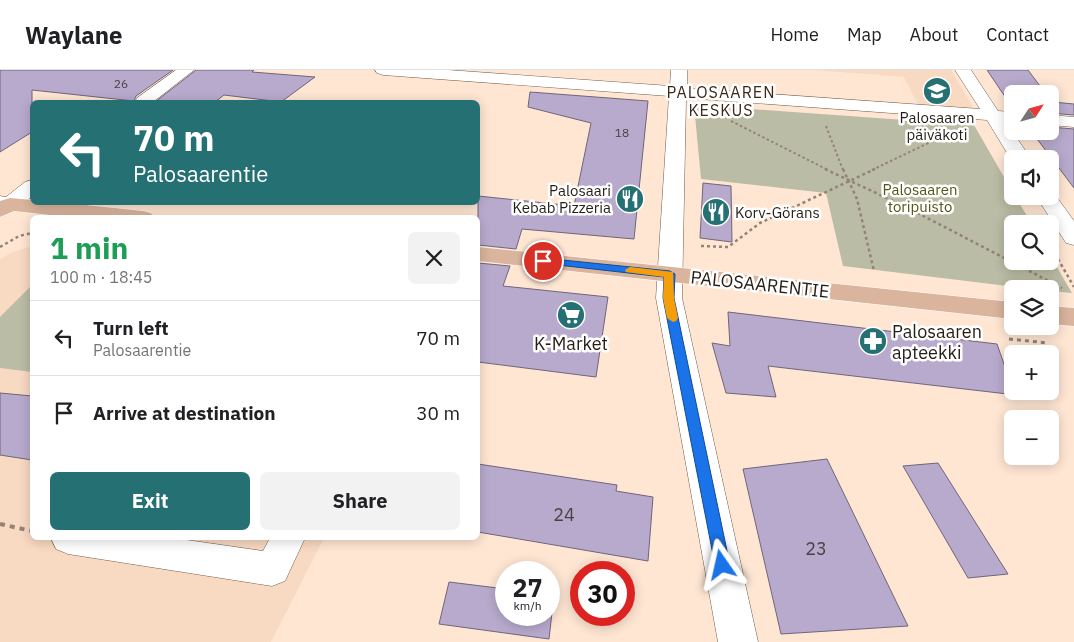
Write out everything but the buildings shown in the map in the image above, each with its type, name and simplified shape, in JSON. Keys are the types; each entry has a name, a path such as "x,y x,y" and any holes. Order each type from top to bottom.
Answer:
{"main road":[{"path":"3,206 108,215"},
{"name":"PALOSAARENTIE","path":"480,254 1004,310"},
{"path":"1059,316 1074,317"}],"street":[{"path":"146,100 186,70"},
{"path":"382,70 678,81 819,103 1004,116"},
{"path":"964,70 1015,150"},
{"path":"678,81 669,298 738,642"},
{"path":"1059,121 1074,122"},
{"path":"3,206 30,187"},
{"path":"1052,205 1074,238"},
{"path":"82,540 272,568 287,540"}],"path":[{"path":"819,103 835,152 857,199 875,274"},
{"path":"728,120 908,208 1071,292"},
{"path":"692,246 728,247 760,223 953,131"},
{"path":"1,245 19,236 30,233"},
{"path":"1059,261 1074,287"},
{"path":"0,524 30,531"}],"shaded area":[{"name":"Palosaaren päiväkoti","path":"814,70 951,70 974,109 918,105 904,77"},
{"path":"30,247 30,540 323,540 271,642 0,642 0,259 13,252"}],"green space":[{"name":"Palosaaren toripuisto","path":"694,105 974,125 1004,177 1004,205 1020,205 1027,215 1004,215 1004,270 1059,270 1072,293 1059,292 1059,280 1004,280 1004,285 843,266 826,193 701,179"},
{"path":"30,287 30,372 0,368 0,317"}],"slow traffic":[{"path":"630,270 670,274 669,298 673,318"}],"place":[{"name":"Palosaaren päiväkoti","path":"937,91"},
{"name":"Palosaari Kebab Pizzeria","path":"630,199"},
{"name":"Korv-Görans","path":"716,212"},
{"name":"K-Market","path":"571,315"},
{"name":"Palosaaren apteekki","path":"873,341"}],"district":[{"name":"PALOSAAREN KESKUS","path":"721,101"}],"route":[{"path":"543,261 670,274 669,298 722,565"}]}
